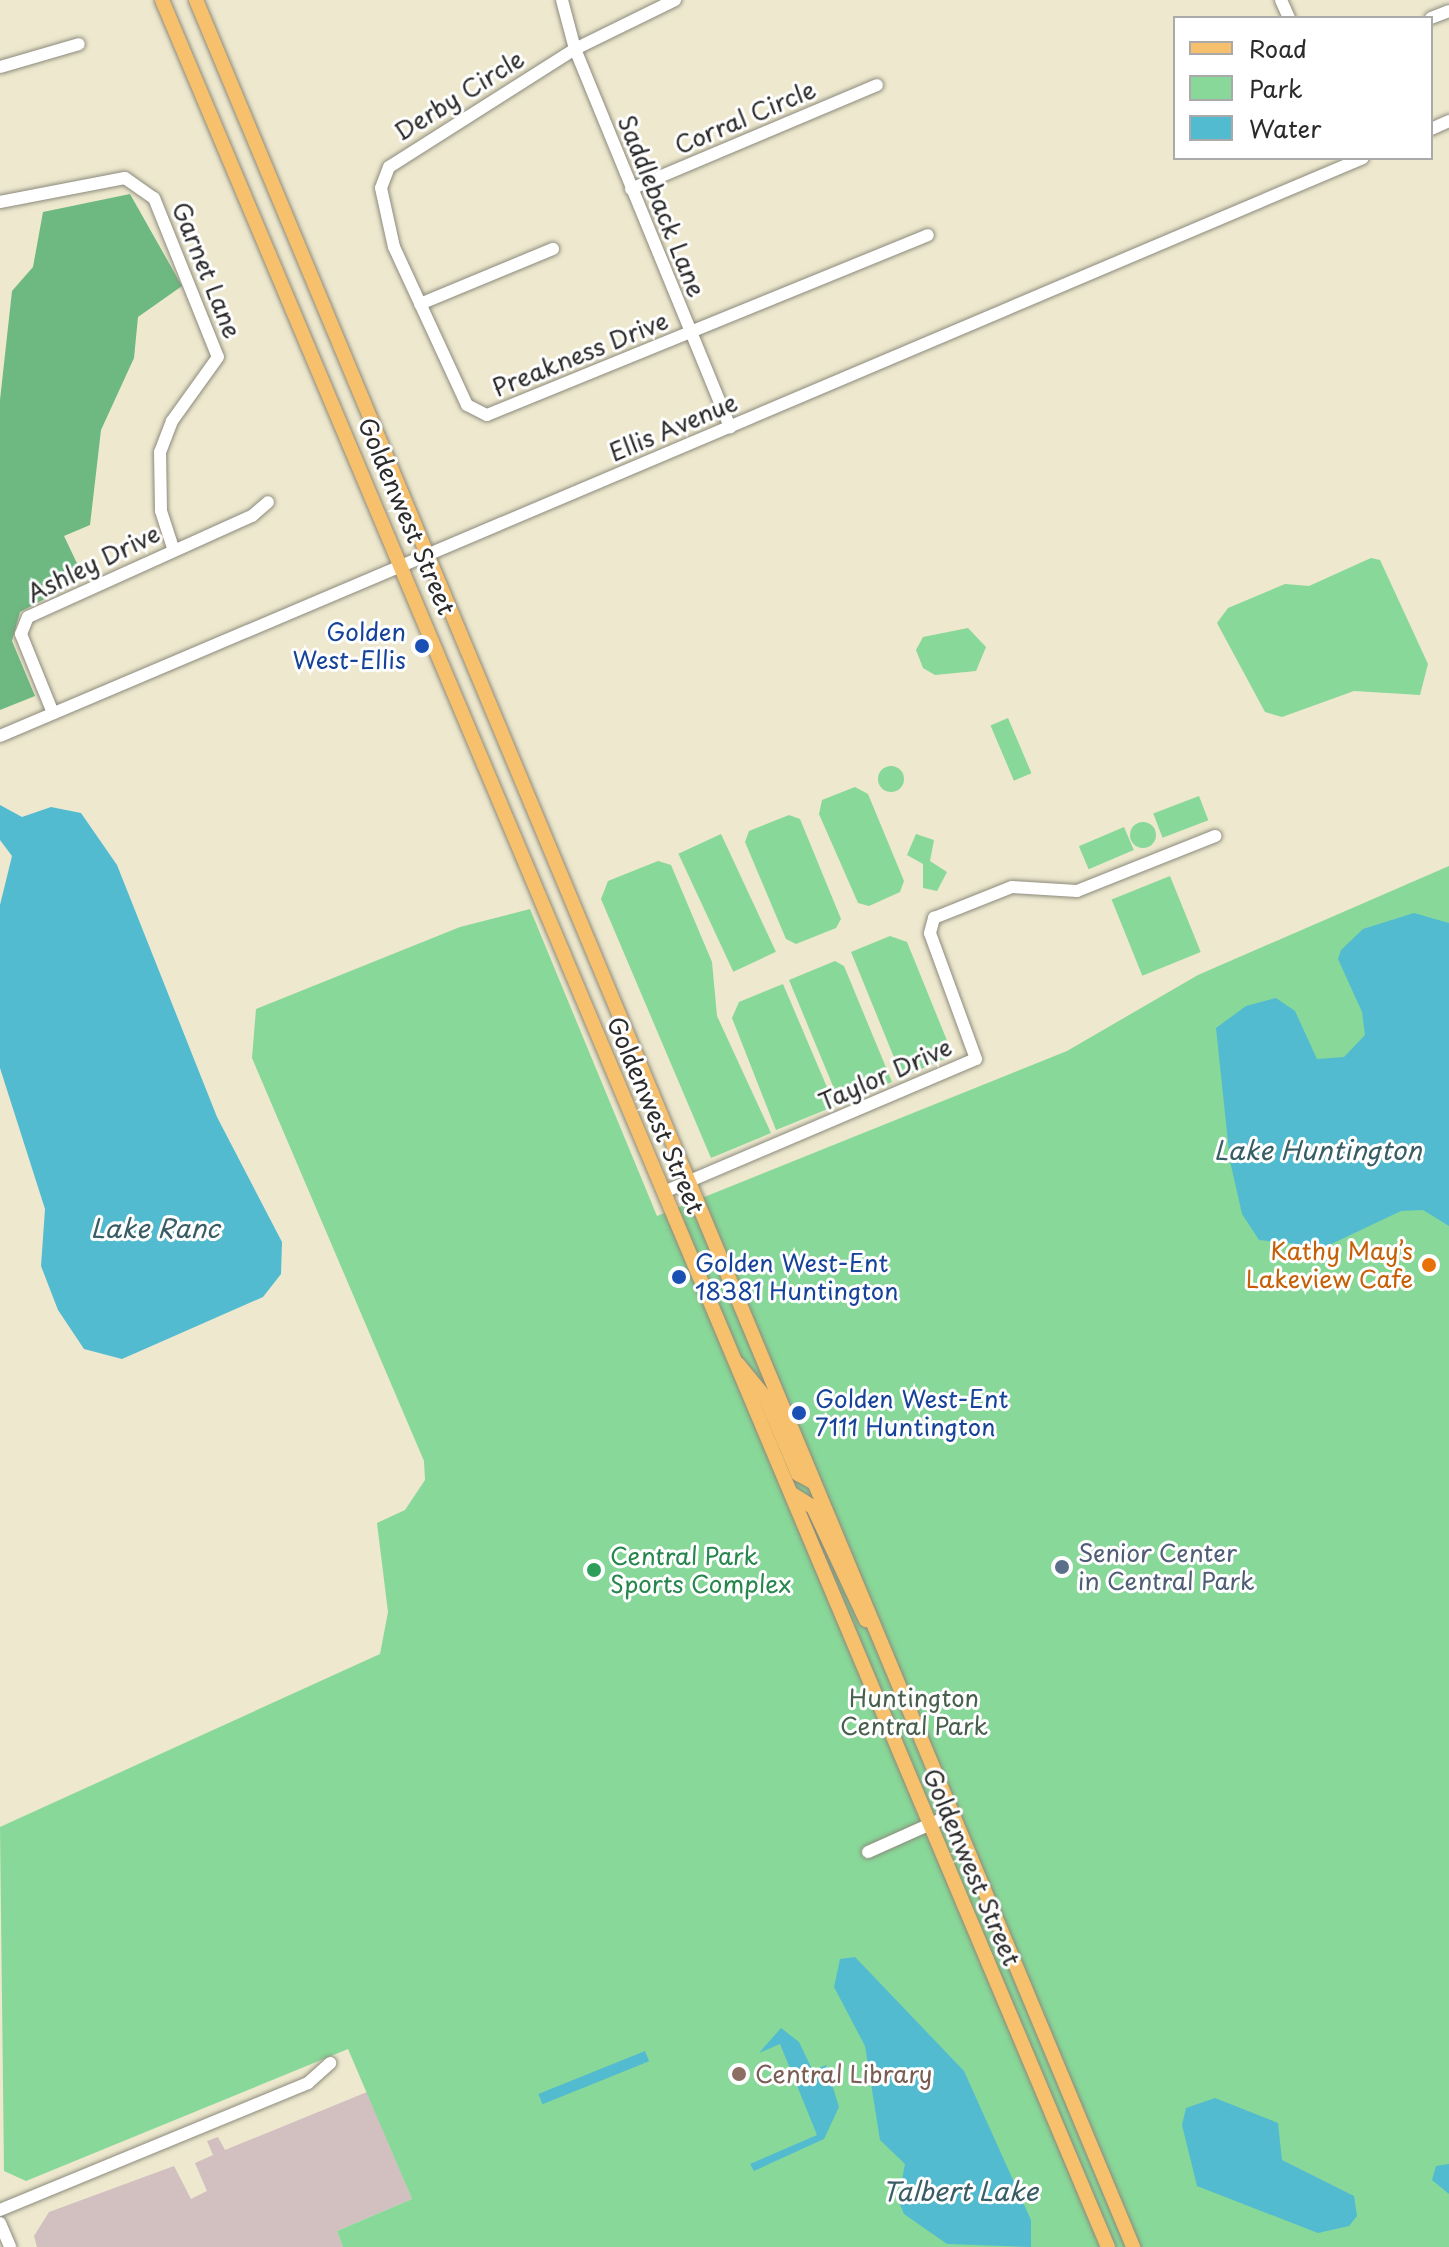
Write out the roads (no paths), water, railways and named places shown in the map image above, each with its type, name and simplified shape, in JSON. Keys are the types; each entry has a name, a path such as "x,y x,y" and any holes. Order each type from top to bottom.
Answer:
{"main road":[{"name":"Goldenwest Street","path":"162,0 406,566 734,1362 1108,2247"},
{"name":"Goldenwest Street","path":"196,0 1133,2247"},
{"path":"734,1362 765,1397 798,1474 814,1483"},
{"path":"792,1494 813,1507 849,1594 878,1632"}],"street":[{"name":"Saddleback Lane","path":"562,0 575,49 730,427"},
{"name":"Derby Circle","path":"487,415 467,405 420,304 386,219 381,188 389,167 575,49 654,4 675,0"},
{"path":"0,67 79,44"},
{"name":"Corral Circle","path":"631,189 877,85"},
{"name":"Ellis Avenue","path":"0,736 406,566 1349,161"},
{"name":"Garnet Lane","path":"0,202 109,178 143,184 218,357 172,421 160,452 159,499 173,548"},
{"name":"Preakness Drive","path":"487,415 928,235"},
{"path":"420,304 553,249"},
{"name":"Ashley Drive","path":"53,713 21,634 28,617 173,548 252,516 268,502"},
{"name":"Taylor Drive","path":"664,1192 976,1059 930,933 934,918 1012,887 1077,891 1215,836"},
{"path":"868,1852 953,1814"},
{"path":"0,2210 308,2083 330,2063"},
{"path":"0,2223 10,2247"}],"water":[{"name":"Lake Ranc","path":"0,805 22,817 51,807 81,813 117,865 217,1117 282,1242 281,1274 263,1297 122,1359 84,1349 58,1310 41,1266 45,1209 0,1068 0,905 12,856 0,840"},
{"name":"Lake Huntington","path":"1414,913 1449,923 1449,1226 1423,1210 1401,1211 1325,1247 1259,1240 1242,1214 1230,1161 1216,1028 1246,1006 1276,998 1295,1011 1317,1059 1344,1057 1365,1035 1362,1012 1338,959 1341,950 1363,929"},
{"name":"Talbert Lake","path":"855,1957 964,2071 1031,2220 1031,2247 947,2244 904,2214 898,2200 905,2164 880,2140 865,2046 834,1987 840,1959"},
{"path":"781,2028 799,2042 813,2071 826,2065 839,2107 824,2139 754,2171 750,2164 817,2135 780,2044 759,2053"},
{"path":"645,2051 649,2061 542,2104 538,2094"},
{"path":"1215,2098 1278,2123 1282,2160 1354,2196 1357,2216 1349,2226 1318,2233 1197,2186 1182,2125 1186,2108"},
{"path":"1449,2164 1449,2194 1432,2180 1436,2166"}],"place":[{"name":"Golden West-Ellis","path":"422,646"},
{"name":"Kathy May’s Lakeview Cafe","path":"1429,1265"},
{"name":"Golden West-Ent 18381 Huntington","path":"679,1277"},
{"name":"Golden West-Ent 7111 Huntington","path":"799,1413"},
{"name":"Senior Center in Central Park","path":"1062,1567"},
{"name":"Central Park Sports Complex","path":"594,1570"},
{"name":"Central Library","path":"739,2074"}],"park label":[{"name":"Huntington Central Park","path":"914,1712"}]}
